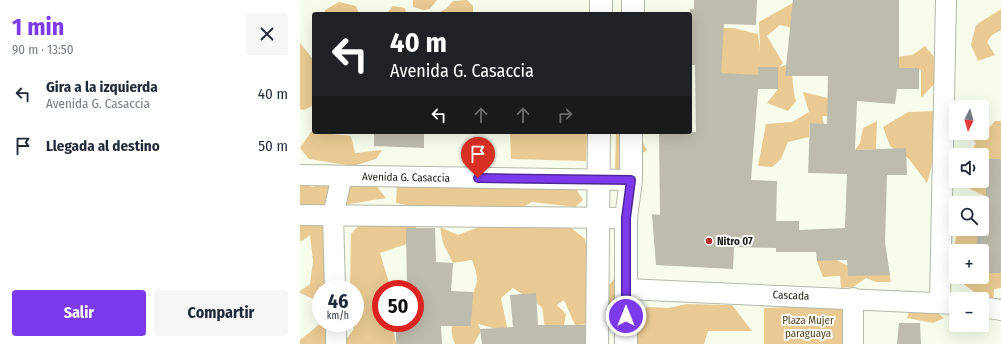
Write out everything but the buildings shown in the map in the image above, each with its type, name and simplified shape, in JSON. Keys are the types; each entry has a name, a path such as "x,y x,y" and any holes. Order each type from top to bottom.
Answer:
{"main road":[{"path":"601,0 601,12"},
{"path":"633,0 633,12"},
{"path":"597,344 599,134"},
{"path":"626,344 626,218 631,180 632,134"}],"street":[{"path":"946,0 948,303"},
{"name":"Avenida G. Casaccia","path":"300,175 631,180"},
{"path":"335,280 333,215 342,176"},
{"path":"300,215 626,218"},
{"name":"Cascada","path":"626,289 948,303"},
{"path":"853,298 853,344"},
{"path":"989,308 1001,310"},
{"path":"336,332 336,344"}],"green space":[{"path":"413,0 437,0 430,9 424,10 413,7"},
{"path":"467,0 473,6 473,12 440,12 447,8 453,1"},
{"path":"798,0 801,30 780,25 767,36 783,63 779,67 789,64 791,69 796,101 788,111 767,103 778,89 778,68 759,75 720,75 715,28 733,28 758,34 760,51 759,22"},
{"path":"339,2 356,6 358,12 325,12 325,10"},
{"path":"393,6 405,8 406,12 388,12"},
{"path":"1001,9 1001,30 992,35 987,42 995,55 978,61 971,45 976,25"},
{"path":"300,43 312,58 312,106 304,110 300,109"},
{"path":"925,46 935,58 940,78 921,98 921,70 892,68 887,58 912,55"},
{"path":"803,92 828,98 840,117 822,116 824,124 810,123 809,137 788,142 781,159 772,167 758,166 766,124 792,122 809,112"},
{"path":"940,111 934,158 927,183 909,159 890,146 883,127 908,112"},
{"path":"877,121 876,149 855,150 860,143 863,128"},
{"path":"995,121 1001,121 1001,168 987,196 968,188 989,188 989,148 973,148 976,143 973,140 989,140 989,128"},
{"path":"311,132 312,134 351,136 355,153 382,150 376,159 353,166 309,159 300,148"},
{"path":"510,134 598,134 587,138 586,161 511,159"},
{"path":"616,134 638,134 647,150 615,174"},
{"path":"300,172 308,172 310,187 370,178 386,198 319,209 300,209"},
{"path":"521,181 576,189 583,200 575,207 532,202 507,216 455,214 396,203 397,186"},
{"path":"300,218 320,222 333,233 329,268 325,280 312,280 312,298 300,293 300,291 310,284 313,261 310,235 300,241"},
{"path":"545,218 570,227 585,239 597,293 615,278 622,255 622,329 597,324 575,325 564,300 557,305 566,314 564,325 545,329 542,307 513,288 501,298 508,332 478,324 481,331 474,344 455,344 452,333 452,324 460,309 471,296 475,288 477,277 472,260 453,263 443,243 440,227 458,235 487,224 521,228"},
{"path":"412,221 419,232 407,244 380,253 388,280 372,280 372,332 394,332 396,344 342,344 352,332 364,332 364,280 350,280 351,234 361,223"},
{"path":"989,233 1001,234 986,244 955,244 956,236 989,236"},
{"path":"887,259 891,282 876,282 866,278 853,287 841,288 840,276 823,277 817,261 836,260 853,268"},
{"path":"989,273 1001,273 1001,288 994,289 993,302 989,300 989,292 974,292 963,284 989,284"},
{"path":"686,304 732,305 752,331 708,331 704,344 633,344 634,325 647,307 669,308"},
{"path":"926,304 944,318 933,323 907,318 909,312"},
{"name":"Plaza Mujer paraguaya","path":"764,308 852,308 851,344 764,344"},
{"path":"312,330 312,332 331,332 326,344 300,344 300,340"}],"place":[{"name":"Nitro 07","path":"709,241"}],"route":[{"path":"478,178 631,180 626,218 626,316"}]}
